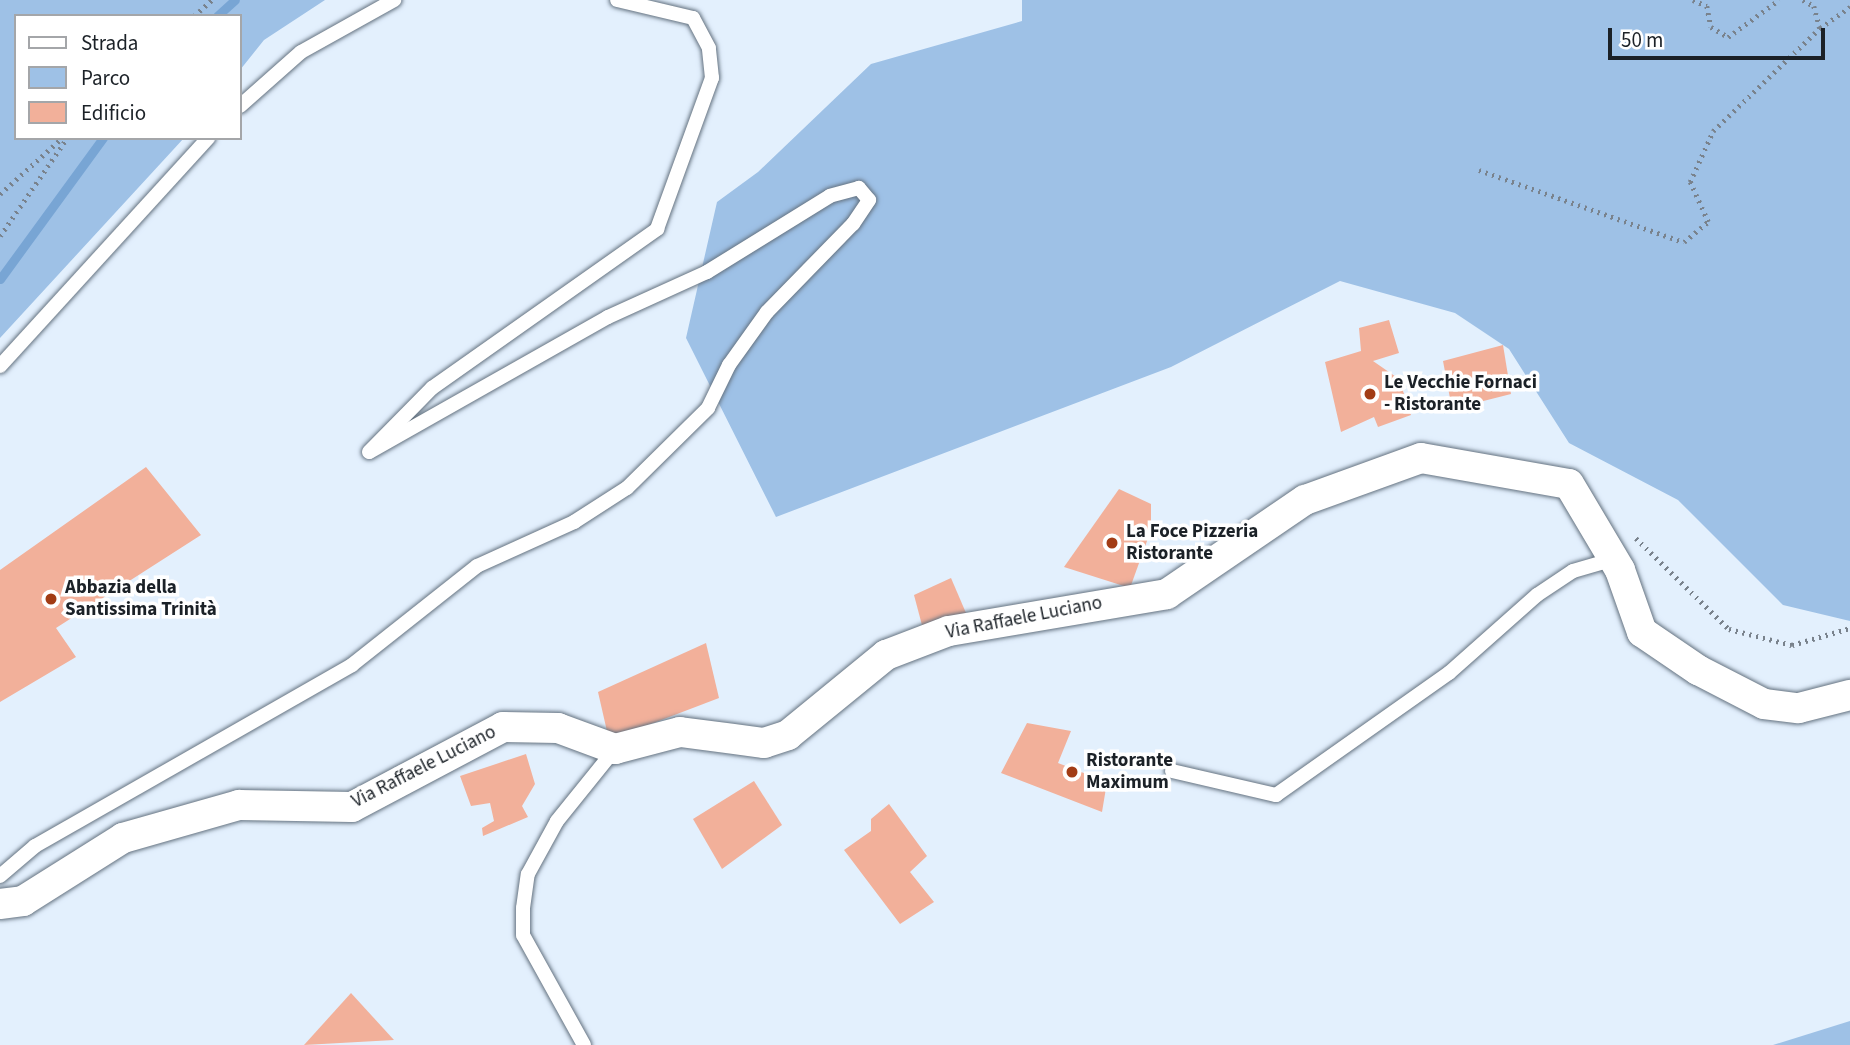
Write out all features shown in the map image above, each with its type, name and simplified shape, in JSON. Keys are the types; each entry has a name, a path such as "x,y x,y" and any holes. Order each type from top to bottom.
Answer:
{"street":[{"name":"Via Raffaele Luciano","path":"0,904 23,901 122,838 239,805 352,807 503,727 558,728 615,749 680,732 764,743 788,735 886,655 949,631 1167,594 1305,500 1421,458 1569,484 1614,559 1642,632 1698,670 1764,704 1799,708 1850,695"}],"lane":[{"path":"242,104 301,52 394,0"},
{"path":"0,876 35,846 352,665 477,566 574,522 627,488 708,408 729,365 767,312 853,225 869,200 859,188 830,196 708,272 608,317 369,453 432,388 657,229 712,78 709,48 693,18 617,0"},
{"path":"0,366 206,140"},
{"path":"1172,771 1276,795 1449,673 1536,595 1573,571 1614,559"},
{"path":"584,1045 523,935 523,908 528,874 557,821 615,749"}],"path":[{"path":"196,14 212,0"},
{"path":"1693,0 1707,6 1711,27 1728,37 1779,0"},
{"path":"1803,0 1814,6 1820,28"},
{"path":"1479,170 1684,242 1707,222 1690,182 1713,131 1820,28 1850,7"},
{"path":"0,194 63,140"},
{"path":"0,236 64,140"},
{"path":"1627,530 1729,629 1792,645 1850,628"}],"green space":[{"path":"0,0 325,0 264,40 242,68 242,14 14,14 14,140 182,140 0,338"},
{"path":"1022,0 1850,0 1850,621 1783,605 1678,500 1569,443 1509,349 1455,313 1340,281 1171,367 776,517 686,338 717,202 758,172 871,64 1022,21"},
{"path":"1850,1021 1850,1045 1773,1045"}],"building":[{"path":"1389,320 1399,353 1373,361 1399,379 1411,415 1378,427 1374,417 1341,432 1325,362 1361,351 1359,328"},
{"path":"1503,345 1511,394 1452,409 1443,361"},
{"name":"Abbazia della Santissima Trinità","path":"146,467 201,535 56,628 76,657 0,702 0,570"},
{"path":"1119,489 1151,504 1151,530 1130,588 1064,567"},
{"path":"951,578 966,613 923,629 914,595"},
{"path":"706,643 719,698 609,740 598,692"},
{"path":"1027,723 1071,731 1058,763 1107,782 1102,812 1001,773"},
{"path":"526,754 535,784 522,806 528,817 483,836 482,828 494,821 490,803 471,806 460,776"},
{"path":"754,781 782,825 722,869 693,819"},
{"path":"889,804 927,856 910,872 934,902 900,924 844,850 871,831 871,819"},
{"path":"351,993 394,1040 304,1045"}],"waterway":[{"path":"219,14 235,0"},
{"path":"0,279 102,140"}],"place":[{"name":"Le Vecchie Fornaci - Ristorante","path":"1370,394"},
{"name":"La Foce Pizzeria Ristorante","path":"1112,543"},
{"name":"Abbazia della Santissima Trinità","path":"51,599"},
{"name":"Ristorante Maximum","path":"1072,772"}]}
